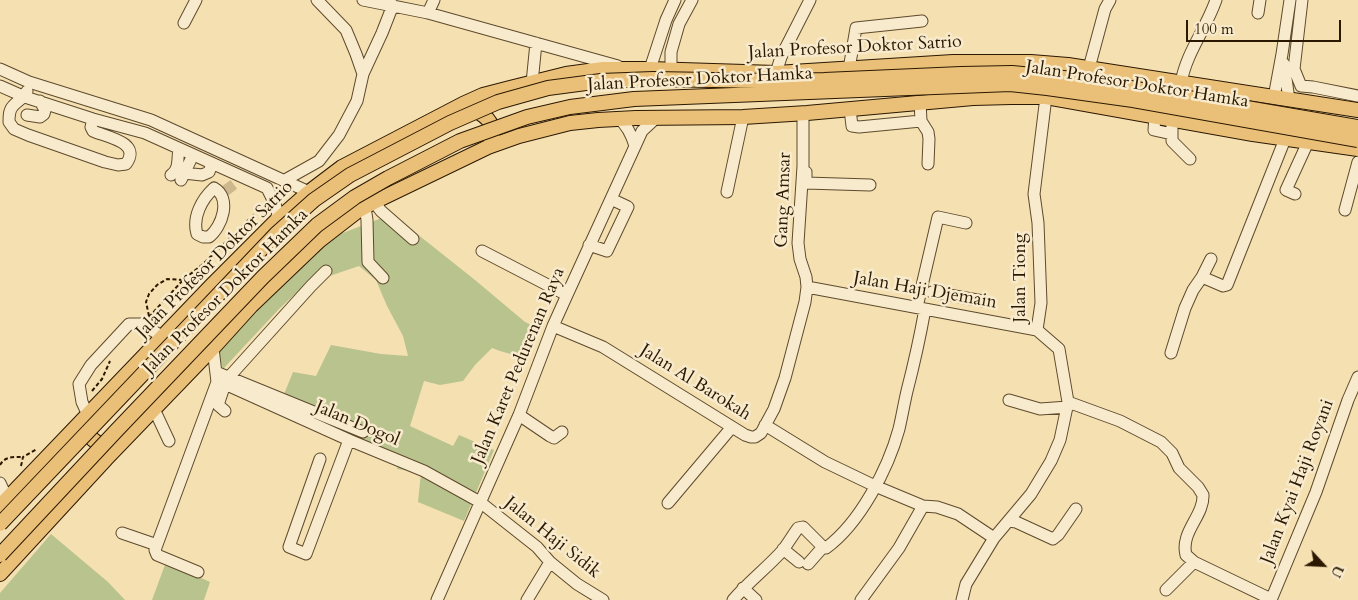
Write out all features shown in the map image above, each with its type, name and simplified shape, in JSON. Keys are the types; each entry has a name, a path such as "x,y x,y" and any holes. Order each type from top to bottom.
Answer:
{"main road":[{"name":"Jalan Profesor Doktor Satrio","path":"2,493 163,337 275,222 309,192 342,167 483,95 566,74 603,69 776,73 953,62 1044,63 1095,69 1358,110"},
{"path":"1044,63 1054,66 1056,71 1046,98"},
{"path":"1088,104 1085,96 1086,77 1095,69"},
{"name":"Jalan Profesor Doktor Hamka","path":"0,524 276,234 314,200 350,175 450,123 498,102 548,88 601,81 653,79 860,79 1012,73 1084,80 1358,128"},
{"name":"Jalan Profesor Doktor Hamka","path":"0,555 116,430 263,277 317,225 355,197 460,141 527,117 570,107 634,99 1010,84 1114,97 1358,140"},
{"path":"0,574 119,445 214,348 251,306 319,241 359,210 488,147 519,136 570,124 619,118 743,117 805,114 983,97 1046,98 1254,134 1358,149"},
{"path":"463,104 484,114 489,120 492,137 488,147"},
{"path":"1254,134 1358,128"},
{"path":"87,409 90,438 100,446 119,445"}],"street":[{"path":"184,23 196,0"},
{"path":"317,0 346,30 362,74"},
{"path":"363,0 428,13 536,42 624,69"},
{"path":"428,13 434,0"},
{"path":"650,69 666,20 675,0"},
{"path":"670,70 671,52 679,24 692,0"},
{"path":"776,73 780,57 810,0"},
{"path":"1095,69 1105,9 1110,0"},
{"path":"1181,83 1188,58 1216,0"},
{"path":"1258,13 1260,0"},
{"path":"1272,97 1275,92 1283,52 1290,0"},
{"path":"1302,3 1294,69 1300,86 1358,96"},
{"path":"284,180 318,161 340,135 357,101 362,74 393,5"},
{"path":"849,69 856,28 922,21"},
{"path":"1283,52 1298,39"},
{"path":"532,83 536,42"},
{"path":"1283,52 1290,100"},
{"path":"0,69 29,82 151,120 309,192"},
{"path":"29,82 25,97 14,105 10,111 9,122 14,129 105,162 118,165 126,164 130,158 130,153 126,146 118,140 93,131 91,127 93,119"},
{"path":"0,86 25,97 93,119 145,132 186,152 210,168 267,188 272,186 275,181 273,175"},
{"name":"Jalan Tiong","path":"962,600 966,584 994,538 1031,494 1051,461 1060,440 1068,404 1059,349 1037,330 1041,303 1038,223 1034,194 1046,98"},
{"path":"27,114 40,117 44,114 45,110 40,101"},
{"path":"920,102 921,121 928,132 929,139 928,164"},
{"path":"850,109 852,126 859,127 921,121"},
{"path":"805,114 806,184 870,185"},
{"name":"Gang Amsar","path":"805,114 798,243 807,287"},
{"path":"1155,116 1154,130 1172,134"},
{"path":"727,192 743,117"},
{"path":"619,118 630,133 636,146"},
{"name":"Jalan Karet Pedurenan Raya","path":"437,600 519,415 554,326 589,245 642,131 656,118"},
{"path":"1172,120 1172,141 1190,159"},
{"path":"1202,277 1223,286 1227,285 1285,139"},
{"path":"1295,194 1286,190 1308,142"},
{"path":"186,152 187,169 179,173 202,175 210,168"},
{"path":"318,161 327,178"},
{"path":"1345,210 1355,188 1358,163"},
{"path":"210,168 220,191"},
{"path":"267,188 278,214 275,222"},
{"path":"589,245 607,252 628,207 611,199"},
{"path":"383,278 368,262 367,220 370,205 381,211 413,239"},
{"path":"783,549 803,563 823,547 826,548 836,540 864,505 875,486 890,453 898,429 920,337 921,308 938,217 966,223"},
{"path":"482,252 567,295"},
{"path":"1171,353 1185,308 1210,259"},
{"path":"198,572 157,555 155,550 222,379 326,271"},
{"name":"Jalan Haji Djemain","path":"807,287 1037,330"},
{"name":"Jalan Al Barokah","path":"554,326 603,347 744,435 755,437 761,433 774,409 785,378 805,302 807,287"},
{"path":"932,292 983,301"},
{"path":"963,316 966,299"},
{"path":"87,409 79,384 91,365 129,324 146,320 163,337"},
{"path":"214,348 222,379 218,405 225,411"},
{"name":"Jalan Kyai Haji Royani","path":"1271,600 1316,492 1348,400 1358,377"},
{"path":"222,379 363,432"},
{"name":"Jalan Dogol","path":"222,379 349,440 424,471 480,502"},
{"path":"1009,400 1040,409 1068,404 1120,421 1161,442 1172,454 1179,468 1198,487 1203,495 1201,506 1187,537 1185,545 1186,555 1194,562 1271,600"},
{"path":"154,409 169,441"},
{"path":"519,415 554,438 562,432"},
{"path":"765,425 825,462 922,506 937,507 958,514 994,538"},
{"path":"668,503 732,427"},
{"path":"320,459 289,547 306,554 349,440"},
{"name":"Jalan Haji Sidik","path":"480,502 537,548 550,562 577,584 603,600"},
{"path":"861,600 899,548 922,506"},
{"path":"1009,521 1016,522 1053,539 1058,535 1076,509"},
{"path":"733,600 783,549 801,526 804,526 823,547"},
{"path":"122,533 157,544"},
{"path":"527,600 550,562"},
{"path":"1166,590 1194,562"},
{"path":"743,588 756,600"}],"path":[{"path":"146,320 183,280 203,264 266,202"},
{"path":"146,320 146,302 149,294 157,285 167,279 183,280"},
{"path":"87,409 112,356"},
{"path":"0,465 9,457 23,457"}],"green space":[{"path":"392,214 525,322 534,326 521,357 492,348 475,365 463,381 440,385 424,381 410,426 453,446 459,435 494,450 464,521 418,502 421,473 397,469 400,460 280,404 293,372 316,376 331,345 381,354 408,356 403,336 376,280 359,266 306,284 280,308 223,369 217,351 317,243"},
{"path":"51,534 108,582 125,600 0,600 0,593"},
{"path":"166,562 210,582 204,600 152,600"}],"tunnel":[{"path":"225,191 237,182"}]}
